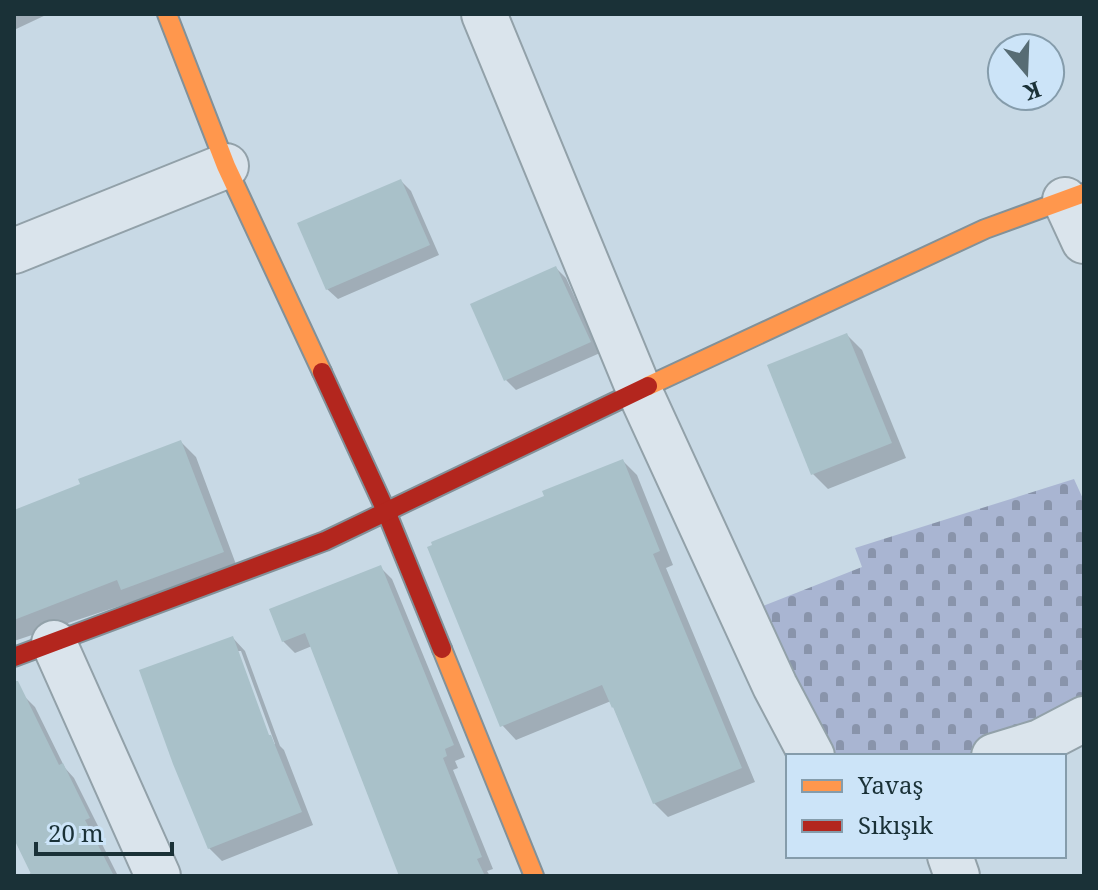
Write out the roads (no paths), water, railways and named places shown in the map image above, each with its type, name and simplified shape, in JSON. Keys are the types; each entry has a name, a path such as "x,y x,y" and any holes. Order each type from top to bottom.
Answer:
{"street":[{"path":"167,14 226,166 386,511 534,876"},
{"path":"484,14 639,390 775,686 811,754"},
{"path":"14,251 226,166"},
{"path":"14,657 325,541 985,229 1075,196 1084,241"},
{"path":"54,643 158,876"},
{"path":"1001,754 1040,742 1084,719"}]}
